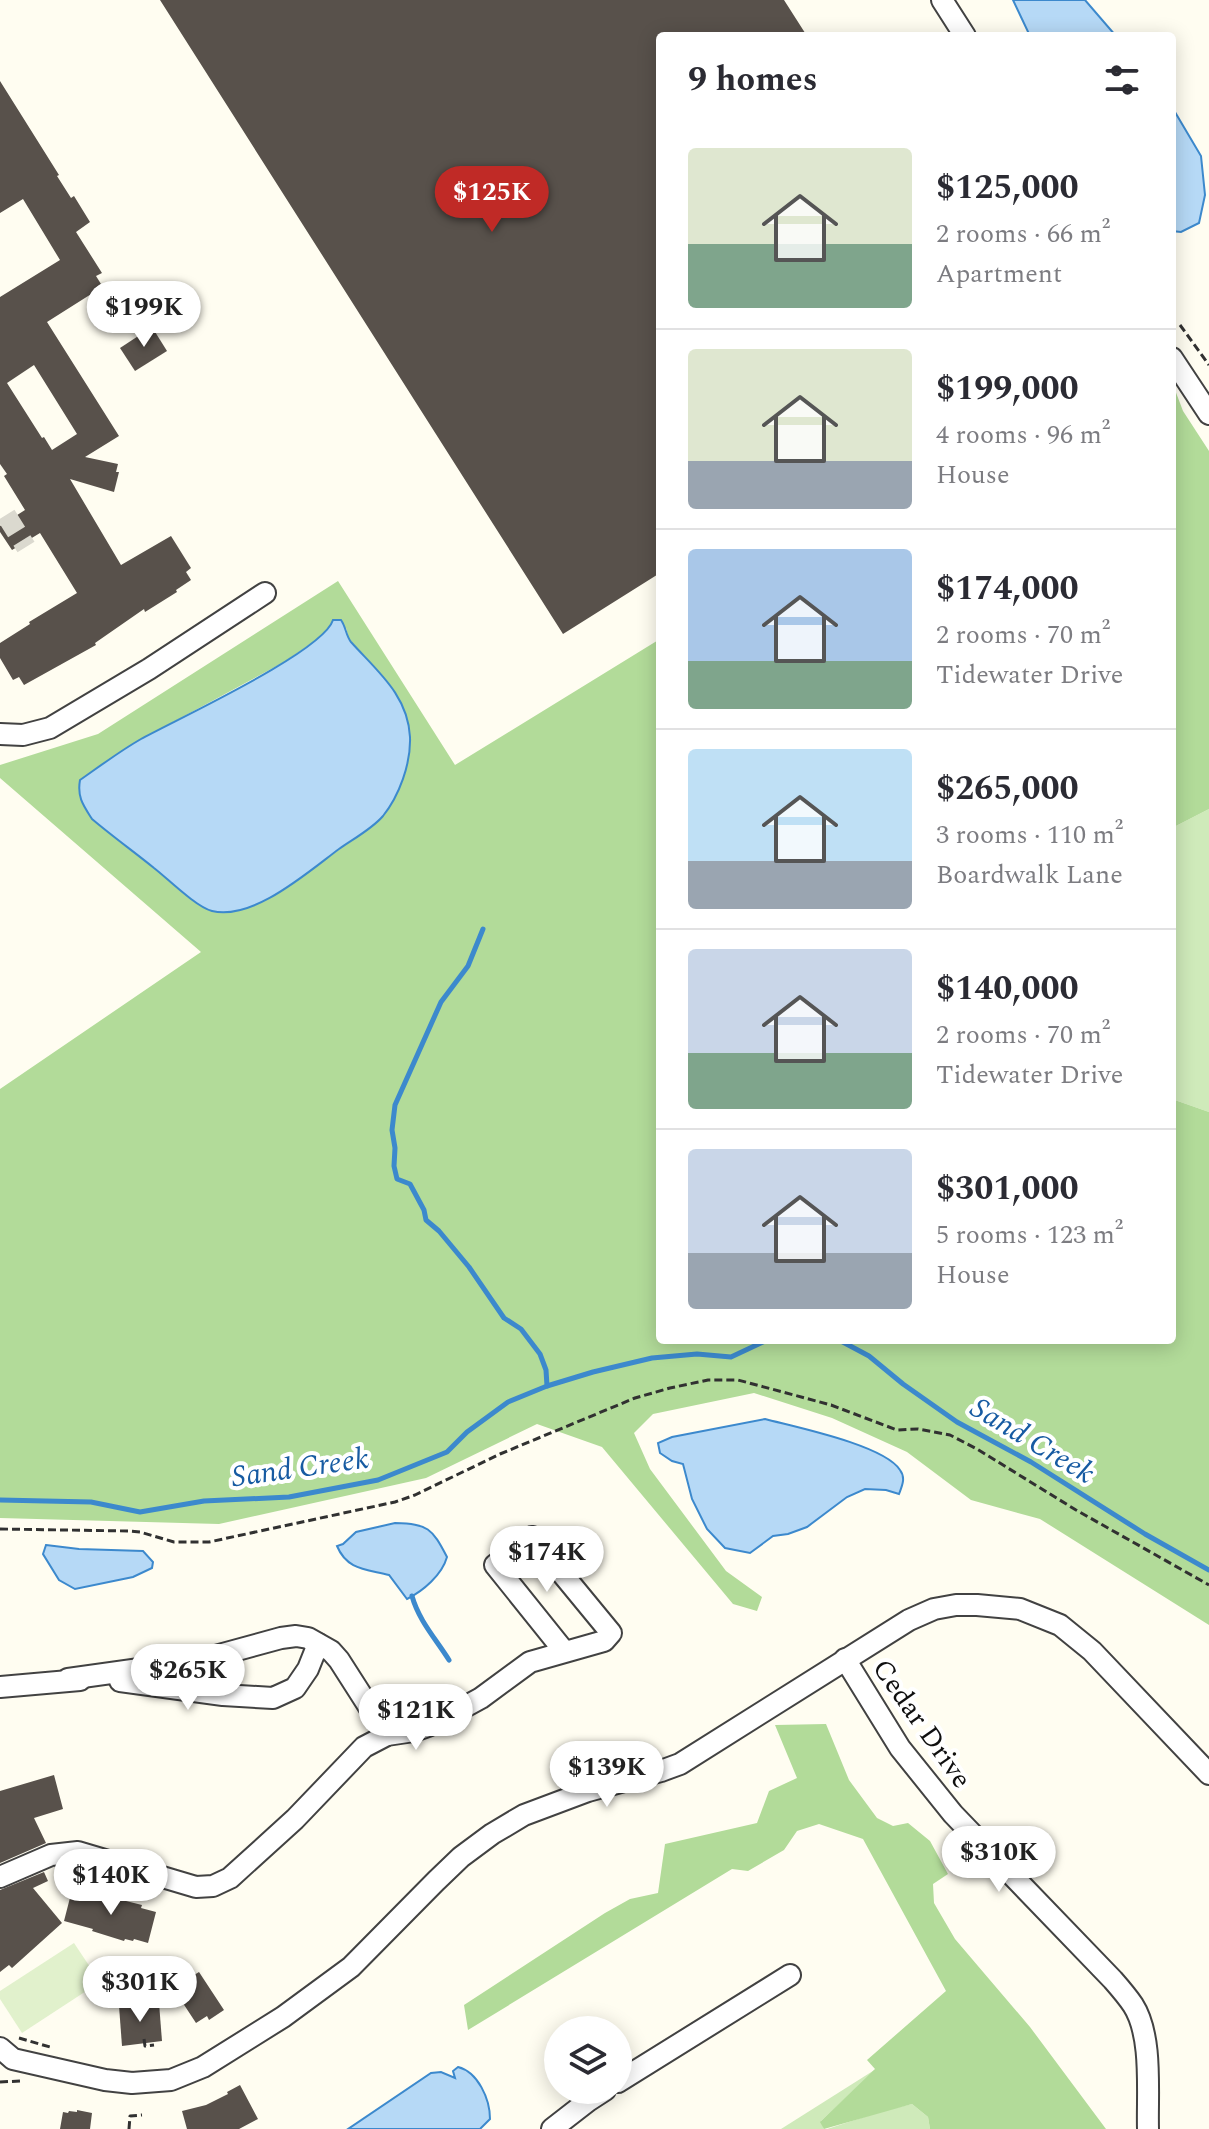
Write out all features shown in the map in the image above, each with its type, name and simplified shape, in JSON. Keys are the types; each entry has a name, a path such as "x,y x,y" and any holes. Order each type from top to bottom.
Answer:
{"street":[{"path":"942,0 962,32"},
{"path":"1176,364 1209,414"},
{"path":"0,734 23,735 50,728 149,669 265,593"},
{"path":"0,1877 51,1855 78,1852 196,1887 213,1886 230,1878 273,1841 364,1747 387,1735 428,1726 481,1698 530,1662 604,1641 611,1633 532,1537 495,1565 564,1651"},
{"path":"7,2052 105,2080 132,2083 171,2080 203,2067 283,2017 351,1967 461,1857 492,1834 524,1815 588,1791 680,1764 845,1659 909,1620 934,1609 977,1605 1020,1609 1060,1625 1084,1645 1209,1774"},
{"path":"0,1687 197,1661 296,1636 331,1651 387,1735"},
{"path":"68,1679 122,1681 223,1695 273,1698 295,1688 308,1669 318,1644"},
{"name":"Cedar Drive","path":"845,1659 900,1748 953,1814 1113,1980 1133,2005 1143,2032 1146,2052 1148,2129"},
{"path":"632,2073 790,1975"},
{"path":"552,2129 584,2104"}],"path":[{"path":"1180,325 1209,365"},
{"path":"0,1529 128,1531 174,1542 209,1542 395,1502 635,1398 708,1380 738,1380 831,1405 897,1430 918,1429 950,1435 1209,1585"},
{"path":"144,2039 145,2046 154,2045"},
{"path":"7,2052 55,2048"},
{"path":"129,2129 130,2116 142,2115"}],"green space":[{"path":"1176,393 1183,411 1209,451 1209,809 1176,826"},
{"path":"338,581 455,765 656,641 656,1344 1176,1344 1176,1100 1209,1112 1209,1625 1040,1519 971,1500 907,1452 832,1418 754,1393 653,1414 634,1433 650,1469 726,1571 762,1597 757,1611 733,1604 602,1447 537,1424 426,1478 219,1524 0,1518 0,1089 201,952 0,778 0,765 98,734","holes":["331,626 346,628 349,639 383,676 382,818 287,888 237,911 153,867 127,847 80,780 138,741 284,662 325,634"]},
{"path":"1209,809 1209,1112 1176,1100 1176,826"},
{"path":"826,1724 849,1780 877,1818 893,1826 908,1823 930,1841 948,1874 933,1884 934,1903 955,1939 1030,2027 1106,2129 930,2129 928,2117 912,2104 824,2129 820,2122 875,2069 867,2060 946,1991 863,1839 819,1824 797,1831 784,1850 748,1871 732,1869 468,2030 464,2005 605,1913 630,1899 658,1893 665,1844 757,1823 769,1791 797,1778 775,1725"},
{"path":"74,1943 100,1982 22,2033 0,1999 0,1991"},
{"path":"876,2069 821,2121 824,2129 781,2129"},
{"path":"912,2104 928,2117 930,2129 827,2129 883,2111"}],"water":[{"path":"1013,0 1085,0 1113,32 1028,32"},
{"path":"1176,114 1201,156 1205,195 1199,223 1176,231"},
{"path":"333,620 341,620 351,642 390,685 404,709 410,747 399,789 389,808 373,825 279,892 245,909 228,912 205,908 92,819 80,796 80,780 141,739 215,701 304,649"},
{"path":"765,1419 838,1438 891,1461 903,1476 899,1494 865,1489 847,1497 807,1527 773,1536 750,1553 725,1548 707,1529 692,1499 683,1464 660,1453 658,1443 672,1437"},
{"path":"395,1523 428,1530 447,1557 431,1582 407,1599 389,1575 352,1564 337,1546 356,1532"},
{"path":"46,1545 143,1551 153,1562 152,1568 133,1577 75,1589 59,1580 43,1554"},
{"path":"458,2067 477,2080 488,2103 490,2119 480,2129 348,2129 431,2073 441,2072 455,2078 453,2071"}],"building":[{"path":"160,0 784,0 804,32 656,32 656,576 563,634"},
{"path":"0,81 71,198 74,196 90,222 76,232 102,273 96,276 101,284 94,289 96,291 47,322 119,436 85,457 118,464 116,472 119,472 114,492 70,479 121,565 171,536 191,568 186,572 191,580 177,592 145,612 144,609 96,645 24,685 19,677 13,680 0,658 0,643 77,593 40,533 12,550 0,532 0,526 25,510 0,464 0,297 60,260 23,199 0,213","holes":["34,365 77,434 52,450 7,383"]},
{"path":"152,327 167,351 135,371 120,348"},
{"path":"54,1775 63,1809 34,1818 46,1843 0,1863 0,1791"},
{"path":"44,1872 48,1881 33,1888 62,1923 12,1968 9,1965 0,1972 0,1890"},
{"path":"72,1890 142,1905 141,1908 156,1912 148,1943 134,1939 124,1941 64,1921"},
{"path":"199,1972 224,2010 209,2020 207,2016 196,2023 173,1988"},
{"path":"159,2003 162,2041 122,2046 119,2006"},
{"path":"240,2085 258,2119 239,2129 187,2129 182,2111 206,2105"},
{"path":"77,2110 92,2113 90,2129 60,2129 63,2112"}],"waterway":[{"path":"483,929 468,966 441,1002 395,1105 392,1130 394,1166 397,1179 410,1184 426,1220 469,1267 504,1318 521,1329 540,1354 546,1370 547,1386"},
{"name":"Sand Creek","path":"0,1500 91,1502 140,1512 204,1501 289,1497 378,1480 447,1452 467,1432 508,1402 547,1386 652,1358 697,1354 731,1357 759,1344"},
{"name":"Sand Creek","path":"846,1344 869,1356 957,1422 1031,1462 1145,1534 1209,1570"},
{"path":"412,1596 423,1622 449,1660"}],"tunnel":[{"path":"6,515 26,547"}]}
